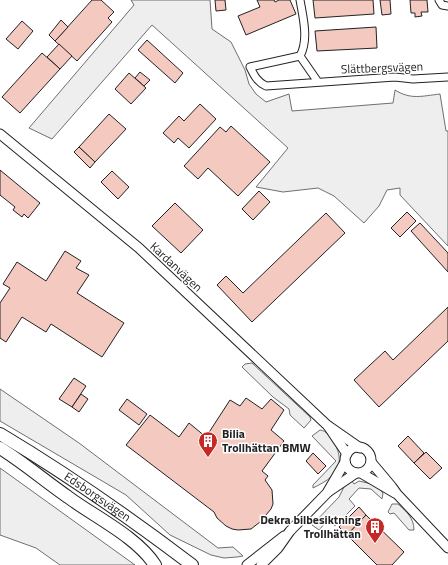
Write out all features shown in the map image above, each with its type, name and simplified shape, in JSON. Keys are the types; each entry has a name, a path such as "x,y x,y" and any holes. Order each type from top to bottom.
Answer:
{"highway":[{"name":"Edsborgsvägen","path":"0,434 84,488 145,530 192,565"},
{"name":"Edsborgsvägen","path":"0,448 19,460 68,497 125,535 150,557 155,565"}],"street":[{"path":"300,0 305,38 303,51 300,56 318,82"},
{"path":"439,0 442,5 448,6"},
{"name":"Slättbergsvägen","path":"300,56 250,67 254,76 260,83 266,86 395,77 413,79 448,77"},
{"name":"Kardanvägen","path":"0,134 139,248 328,425 360,448"},
{"name":"Kardanvägen","path":"328,425 346,458"},
{"path":"327,493 330,485 353,449 364,449 369,453 371,462 396,494 448,548"},
{"path":"346,458 349,470 359,473 396,494"},
{"path":"247,565 290,531 327,493 359,473 367,470 371,462"},
{"path":"261,565 278,548 290,531"}],"shaded area":[{"path":"131,0 210,0 212,29 231,42 245,70 249,84 256,94 266,102 289,94 292,111 393,103 395,90 412,96 440,94 446,131 448,131 448,246 400,195 400,188 387,190 379,206 364,223 334,196 318,188 283,192 256,187 288,148 152,25 52,139 29,128 134,5"},
{"path":"252,363 310,417 311,420 304,428 290,415 289,409 273,397 242,367 245,364"},
{"path":"0,389 79,443 218,548 233,547 243,556 224,558 211,555 170,535 126,495 0,421"},
{"path":"320,430 328,434 336,446 339,455 339,464 332,476 313,488 313,485 336,461 312,436"},
{"path":"0,468 135,565 60,565 36,548 0,535"},
{"path":"352,481 354,484 359,481 376,485 383,493 382,499 371,489 359,488 349,499 355,506 335,526 328,520 319,530 312,525 339,497 345,485"},
{"path":"392,504 398,504 407,512 413,522 414,530 409,530 394,513 390,514 388,512"}],"building":[{"path":"92,0 101,0 114,12 108,18 112,22 77,61 55,41"},
{"path":"215,0 225,0 226,10 216,11"},
{"path":"257,0 274,0 275,2 279,0 290,0 296,14 246,35 238,16 260,7"},
{"path":"313,0 373,0 374,14 315,18"},
{"path":"380,0 390,0 391,14 382,15"},
{"path":"410,0 427,0 428,12 421,12 422,16 415,17 415,13 411,13"},
{"path":"61,20 68,27 55,41 49,35"},
{"path":"22,21 33,31 18,49 6,39"},
{"path":"376,27 377,48 317,51 315,31"},
{"path":"147,40 183,73 175,83 138,50"},
{"path":"59,44 72,56 60,69 47,57"},
{"path":"42,53 60,69 20,113 2,97"},
{"path":"140,72 150,80 144,86 135,78"},
{"path":"129,73 146,88 131,104 115,89"},
{"path":"200,104 216,119 189,148 178,138 174,143 163,133 179,116 184,121"},
{"path":"109,114 126,129 95,162 79,147"},
{"path":"231,126 270,162 238,196 208,168 198,179 184,166 220,127 226,132"},
{"path":"79,147 95,162 90,168 74,152"},
{"path":"0,170 40,203 28,218 24,214 22,217 13,210 15,207 0,195"},
{"path":"112,171 129,187 118,199 101,182"},
{"path":"259,191 270,202 253,220 242,209"},
{"path":"175,203 203,230 181,253 152,226"},
{"path":"407,212 416,221 400,237 391,228"},
{"path":"326,213 345,233 252,322 217,285 226,276 243,293"},
{"path":"420,223 448,253 448,272 411,231"},
{"path":"65,251 81,261 76,268 89,275 77,293 124,323 102,357 51,324 46,332 22,317 6,342 0,338 0,303 10,288 3,284 17,262 46,281"},
{"path":"448,307 448,341 379,407 354,380 385,351 393,360"},
{"path":"74,378 86,386 72,407 59,399"},
{"path":"81,394 88,399 79,412 72,407"},
{"name":"Bilia Trollhättan BMW","path":"246,398 262,409 271,399 284,410 271,430 284,441 262,471 268,476 265,480 272,490 273,504 271,509 260,522 251,529 238,530 226,526 217,518 214,512 126,445 150,415 179,437 189,423 206,437 230,400 240,406"},
{"path":"127,399 147,414 139,425 119,410"},
{"path":"408,436 424,453 414,463 398,446"},
{"path":"426,452 442,468 430,479 414,463"},
{"path":"313,453 326,466 318,474 306,461"},
{"path":"359,507 366,515 347,535 339,527"},
{"name":"Dekra bilbesiktning Trollhättan","path":"366,515 404,552 392,565 377,565 347,535"}],"place":[{"name":"Bilia Trollhättan BMW","path":"208,458"},
{"name":"Dekra bilbesiktning Trollhättan","path":"375,544"}]}
